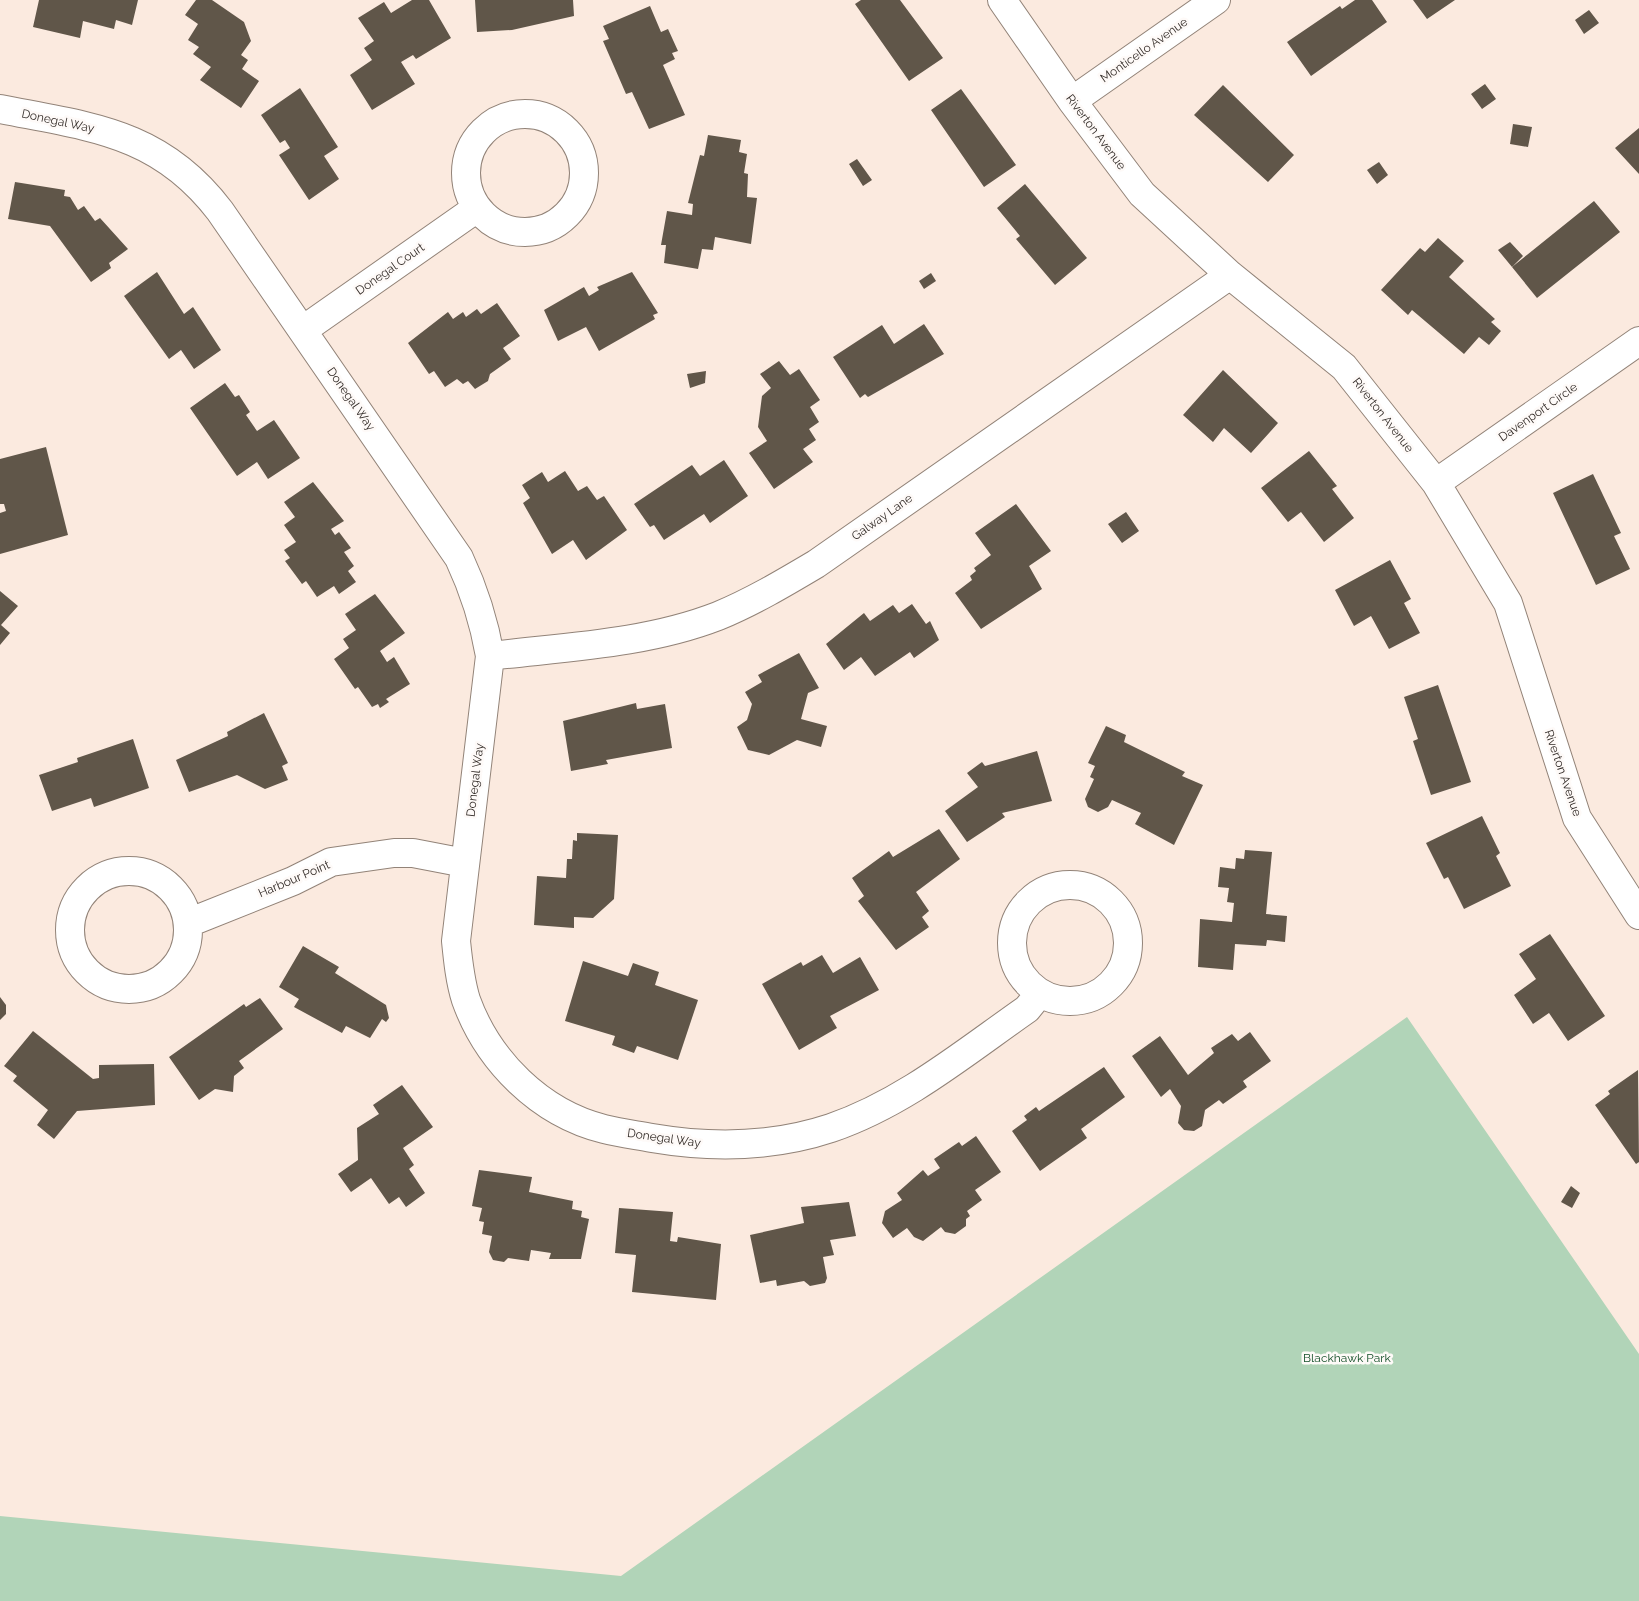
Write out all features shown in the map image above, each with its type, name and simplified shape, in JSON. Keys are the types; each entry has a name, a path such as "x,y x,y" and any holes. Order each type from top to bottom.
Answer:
{"street":[{"name":"Riverton Avenue","path":"1002,0 1072,101 1142,194 1230,275 1344,366 1436,482 1508,603 1577,818 1639,915"},
{"name":"Monticello Avenue","path":"1072,101 1216,0"},
{"name":"Donegal Way","path":"0,109 112,132 148,147 180,168 214,204 459,558 474,590 484,623 490,656 456,941 461,980 466,999 480,1029 505,1066 534,1094 567,1114 603,1129 698,1144 766,1143 831,1128 894,1102 1027,1009 1040,993"},
{"path":"518,113 536,114 552,119 567,130 577,144 583,161 584,179 579,196 570,211 556,223 540,230 522,232 489,221 477,208 468,192 465,175 467,157 474,141 486,127 501,118 518,113"},
{"name":"Donegal Court","path":"303,330 477,208"},
{"name":"Galway Lane","path":"490,656 637,638 717,616 767,592 816,564 1230,275"},
{"name":"Davenport Circle","path":"1436,482 1639,341"},
{"name":"Harbour Point","path":"188,923 293,881 331,862 394,853 412,854 465,863"},
{"path":"124,871 142,872 159,879 173,890 183,906 188,923 187,942 180,960 168,974 152,984 134,988 115,987 98,980 84,968 74,952 70,933 72,915 79,898 91,885 106,876 124,871"},
{"path":"1072,885 1088,888 1104,895 1116,906 1124,920 1128,936 1128,952 1119,975 1102,992 1088,999 1071,1002 1055,1000 1040,993 1027,983 1018,968 1013,952 1012,935 1017,919 1026,905 1039,894 1055,887 1072,885"}],"green space":[{"name":"Blackhawk Park","path":"1407,1017 1639,1354 1639,1601 0,1601 0,1516 621,1576"}],"building":[{"path":"39,0 138,0 132,25 116,20 114,29 83,21 80,38 33,27"},
{"path":"196,0 212,0 244,22 251,41 241,55 248,60 242,69 259,81 241,108 200,80 211,67 193,54 199,47 188,40 198,24 185,15"},
{"path":"412,0 429,0 451,38 416,59 413,55 401,62 415,84 372,110 350,75 372,60 364,48 374,41 358,18 384,2 391,13"},
{"path":"475,0 573,0 574,16 512,30 477,32"},
{"path":"861,0 900,0 943,58 909,81 855,4"},
{"path":"1355,0 1372,0 1387,22 1311,76 1287,42 1340,6 1342,9"},
{"path":"1413,0 1455,0 1427,19"},
{"path":"650,6 661,32 668,29 678,51 672,53 675,59 663,65 685,115 649,129 632,92 626,94 603,41 609,39 603,26"},
{"path":"1589,10 1599,23 1584,34 1575,20"},
{"path":"1485,84 1496,99 1482,109 1471,94"},
{"path":"1223,85 1294,155 1268,182 1194,115"},
{"path":"300,88 338,147 324,156 339,179 309,200 279,155 290,148 285,140 280,143 261,115"},
{"path":"961,89 1016,165 984,187 931,110"},
{"path":"1513,124 1532,127 1528,147 1510,144"},
{"path":"1639,128 1639,174 1615,148"},
{"path":"708,135 741,140 739,152 747,154 744,173 748,174 747,197 757,198 751,244 715,237 713,250 702,249 698,269 664,263 666,245 661,245 667,211 692,215 693,204 688,203 700,155 704,156"},
{"path":"857,159 872,180 863,186 849,164"},
{"path":"1379,162 1388,175 1377,184 1367,170"},
{"path":"15,182 65,190 64,196 70,197 78,210 84,206 95,221 100,218 128,249 109,263 111,268 91,282 50,226 8,219"},
{"path":"1025,184 1087,258 1055,285 1016,239 1020,236 997,208"},
{"path":"1594,201 1620,232 1537,298 1512,267"},
{"path":"1438,238 1464,261 1449,277 1495,319 1491,322 1501,331 1489,345 1479,337 1464,354 1412,310 1408,315 1381,290 1420,248 1425,252"},
{"path":"1510,242 1523,256 1512,267 1498,250"},
{"path":"157,272 184,314 193,307 221,350 194,369 181,350 169,359 124,296"},
{"path":"632,272 658,313 653,315 655,319 599,351 586,327 558,341 544,310 584,287 589,296 599,290 597,287"},
{"path":"931,273 936,281 924,289 919,281"},
{"path":"497,303 520,336 503,348 511,359 490,374 488,381 475,389 468,381 463,384 457,379 445,387 434,371 429,374 408,343 448,312 453,319 463,312 466,317 477,309 481,314"},
{"path":"924,324 944,354 868,397 865,394 860,398 833,357 882,325 894,344"},
{"path":"779,361 790,375 799,369 820,400 810,407 819,422 809,429 816,440 803,449 813,462 774,489 749,453 767,441 758,427 762,396 771,388 760,374"},
{"path":"1223,370 1278,423 1251,453 1224,428 1213,442 1183,415"},
{"path":"706,371 705,383 690,388 687,374"},
{"path":"225,383 235,397 239,395 250,412 246,415 257,431 274,420 300,458 268,479 257,462 237,476 190,408"},
{"path":"46,447 68,535 0,554 0,513 6,511 4,504 0,504 0,459"},
{"path":"1309,451 1337,486 1332,489 1354,518 1324,542 1301,512 1288,522 1261,488"},
{"path":"724,460 748,496 710,523 704,514 664,540 654,525 650,527 634,504 692,465 700,476"},
{"path":"565,471 578,491 587,486 597,500 604,496 627,530 586,560 573,540 552,554 523,503 530,498 522,485 542,472 548,482"},
{"path":"1593,474 1621,533 1614,536 1630,569 1596,585 1553,493"},
{"path":"313,482 344,521 331,529 335,535 339,532 351,548 344,552 354,566 348,571 356,582 339,594 334,586 317,597 306,581 302,584 285,561 290,558 284,550 296,542 284,525 295,517 284,502"},
{"path":"1016,504 1051,551 1029,566 1042,589 981,629 955,593 972,580 970,576 976,571 974,568 991,555 975,533"},
{"path":"1126,512 1139,531 1122,543 1108,524"},
{"path":"1390,560 1411,599 1404,603 1420,633 1389,649 1371,616 1354,626 1335,590"},
{"path":"0,591 18,606 1,625 10,633 0,645"},
{"path":"375,594 405,633 380,651 387,662 394,657 410,684 386,699 389,702 380,708 378,704 372,707 358,687 355,689 334,659 349,648 343,639 356,630 345,614"},
{"path":"912,604 926,624 930,621 939,640 914,658 910,652 875,676 861,657 844,670 826,644 864,613 870,621 893,605 899,613"},
{"path":"799,653 819,688 808,693 801,719 827,726 821,747 797,740 769,755 748,750 737,727 747,720 752,704 745,692 762,682 758,675"},
{"path":"1438,685 1471,782 1431,795 1413,741 1418,739 1404,697"},
{"path":"636,703 637,709 665,704 672,748 606,760 608,764 571,771 563,721"},
{"path":"264,713 288,763 282,766 288,780 265,789 237,775 189,792 176,760 228,736 227,732"},
{"path":"1106,726 1126,735 1124,742 1185,772 1182,776 1203,785 1174,845 1135,824 1141,813 1112,800 1108,807 1098,812 1088,807 1085,799 1094,779 1090,777 1095,766 1088,763"},
{"path":"133,739 149,788 94,807 91,798 52,811 39,775 78,762 77,758"},
{"path":"1037,751 1052,801 1002,813 1005,817 967,842 945,811 978,787 967,773 982,762 985,766"},
{"path":"1482,816 1500,853 1496,856 1511,886 1464,909 1448,877 1444,879 1426,843"},
{"path":"939,829 960,859 916,892 929,911 922,917 929,927 896,950 858,901 864,896 852,878 889,851 893,857"},
{"path":"577,833 618,835 614,899 593,918 574,917 574,928 534,925 537,876 566,878 567,859 572,859 573,840 577,841"},
{"path":"1245,850 1272,852 1266,914 1287,916 1285,942 1267,940 1266,946 1235,944 1233,970 1198,967 1200,919 1232,922 1234,903 1227,902 1229,888 1218,887 1220,867 1235,869 1236,858 1244,859"},
{"path":"1550,934 1605,1016 1568,1041 1549,1013 1533,1024 1514,995 1536,979 1519,954"},
{"path":"303,946 339,967 335,973 386,1005 389,1018 386,1022 382,1019 370,1038 346,1026 342,1033 294,1007 299,999 279,987"},
{"path":"822,955 833,973 860,957 879,990 830,1016 837,1028 799,1050 762,984 801,962 803,966"},
{"path":"583,961 628,976 633,963 659,972 655,985 698,1000 678,1060 637,1046 634,1053 612,1045 615,1036 565,1021"},
{"path":"0,997 6,1005 6,1014 0,1020"},
{"path":"260,998 283,1029 239,1061 244,1068 234,1076 233,1092 215,1089 199,1100 169,1057 244,1004 246,1007"},
{"path":"33,1031 93,1079 99,1078 99,1065 154,1064 155,1105 77,1111 54,1139 37,1125 48,1110 13,1081 17,1076 4,1066"},
{"path":"1250,1032 1271,1061 1243,1081 1247,1087 1223,1104 1219,1100 1205,1110 1202,1126 1194,1131 1184,1130 1178,1123 1181,1106 1170,1089 1161,1097 1132,1056 1160,1036 1188,1075 1214,1053 1211,1048 1232,1034 1238,1041"},
{"path":"1104,1067 1125,1097 1081,1129 1087,1138 1040,1171 1012,1131 1027,1120 1024,1116 1036,1107 1039,1111"},
{"path":"1638,1070 1639,1162 1636,1164 1595,1105 1610,1094 1608,1091"},
{"path":"402,1085 433,1127 403,1148 414,1165 409,1169 425,1193 406,1207 399,1197 389,1204 371,1178 351,1192 338,1174 358,1160 357,1128 379,1114 373,1105"},
{"path":"976,1136 1001,1172 975,1190 982,1200 967,1211 970,1216 966,1219 966,1226 955,1234 945,1232 941,1227 923,1241 914,1237 907,1228 893,1238 882,1223 885,1211 902,1200 897,1193 923,1170 928,1176 940,1168 934,1159 959,1142 962,1146"},
{"path":"479,1170 532,1177 529,1192 573,1201 572,1209 582,1211 581,1217 589,1219 581,1259 549,1259 551,1253 531,1250 529,1261 508,1258 504,1262 493,1260 489,1252 492,1236 482,1234 484,1222 479,1221 482,1208 472,1206"},
{"path":"1571,1186 1580,1193 1572,1208 1561,1202"},
{"path":"849,1202 856,1236 830,1240 834,1255 823,1257 827,1278 825,1283 810,1286 804,1281 777,1286 776,1280 760,1283 750,1235 804,1223 801,1207"},
{"path":"619,1208 673,1212 670,1241 677,1242 678,1237 721,1244 716,1300 632,1292 636,1255 615,1253"}]}
